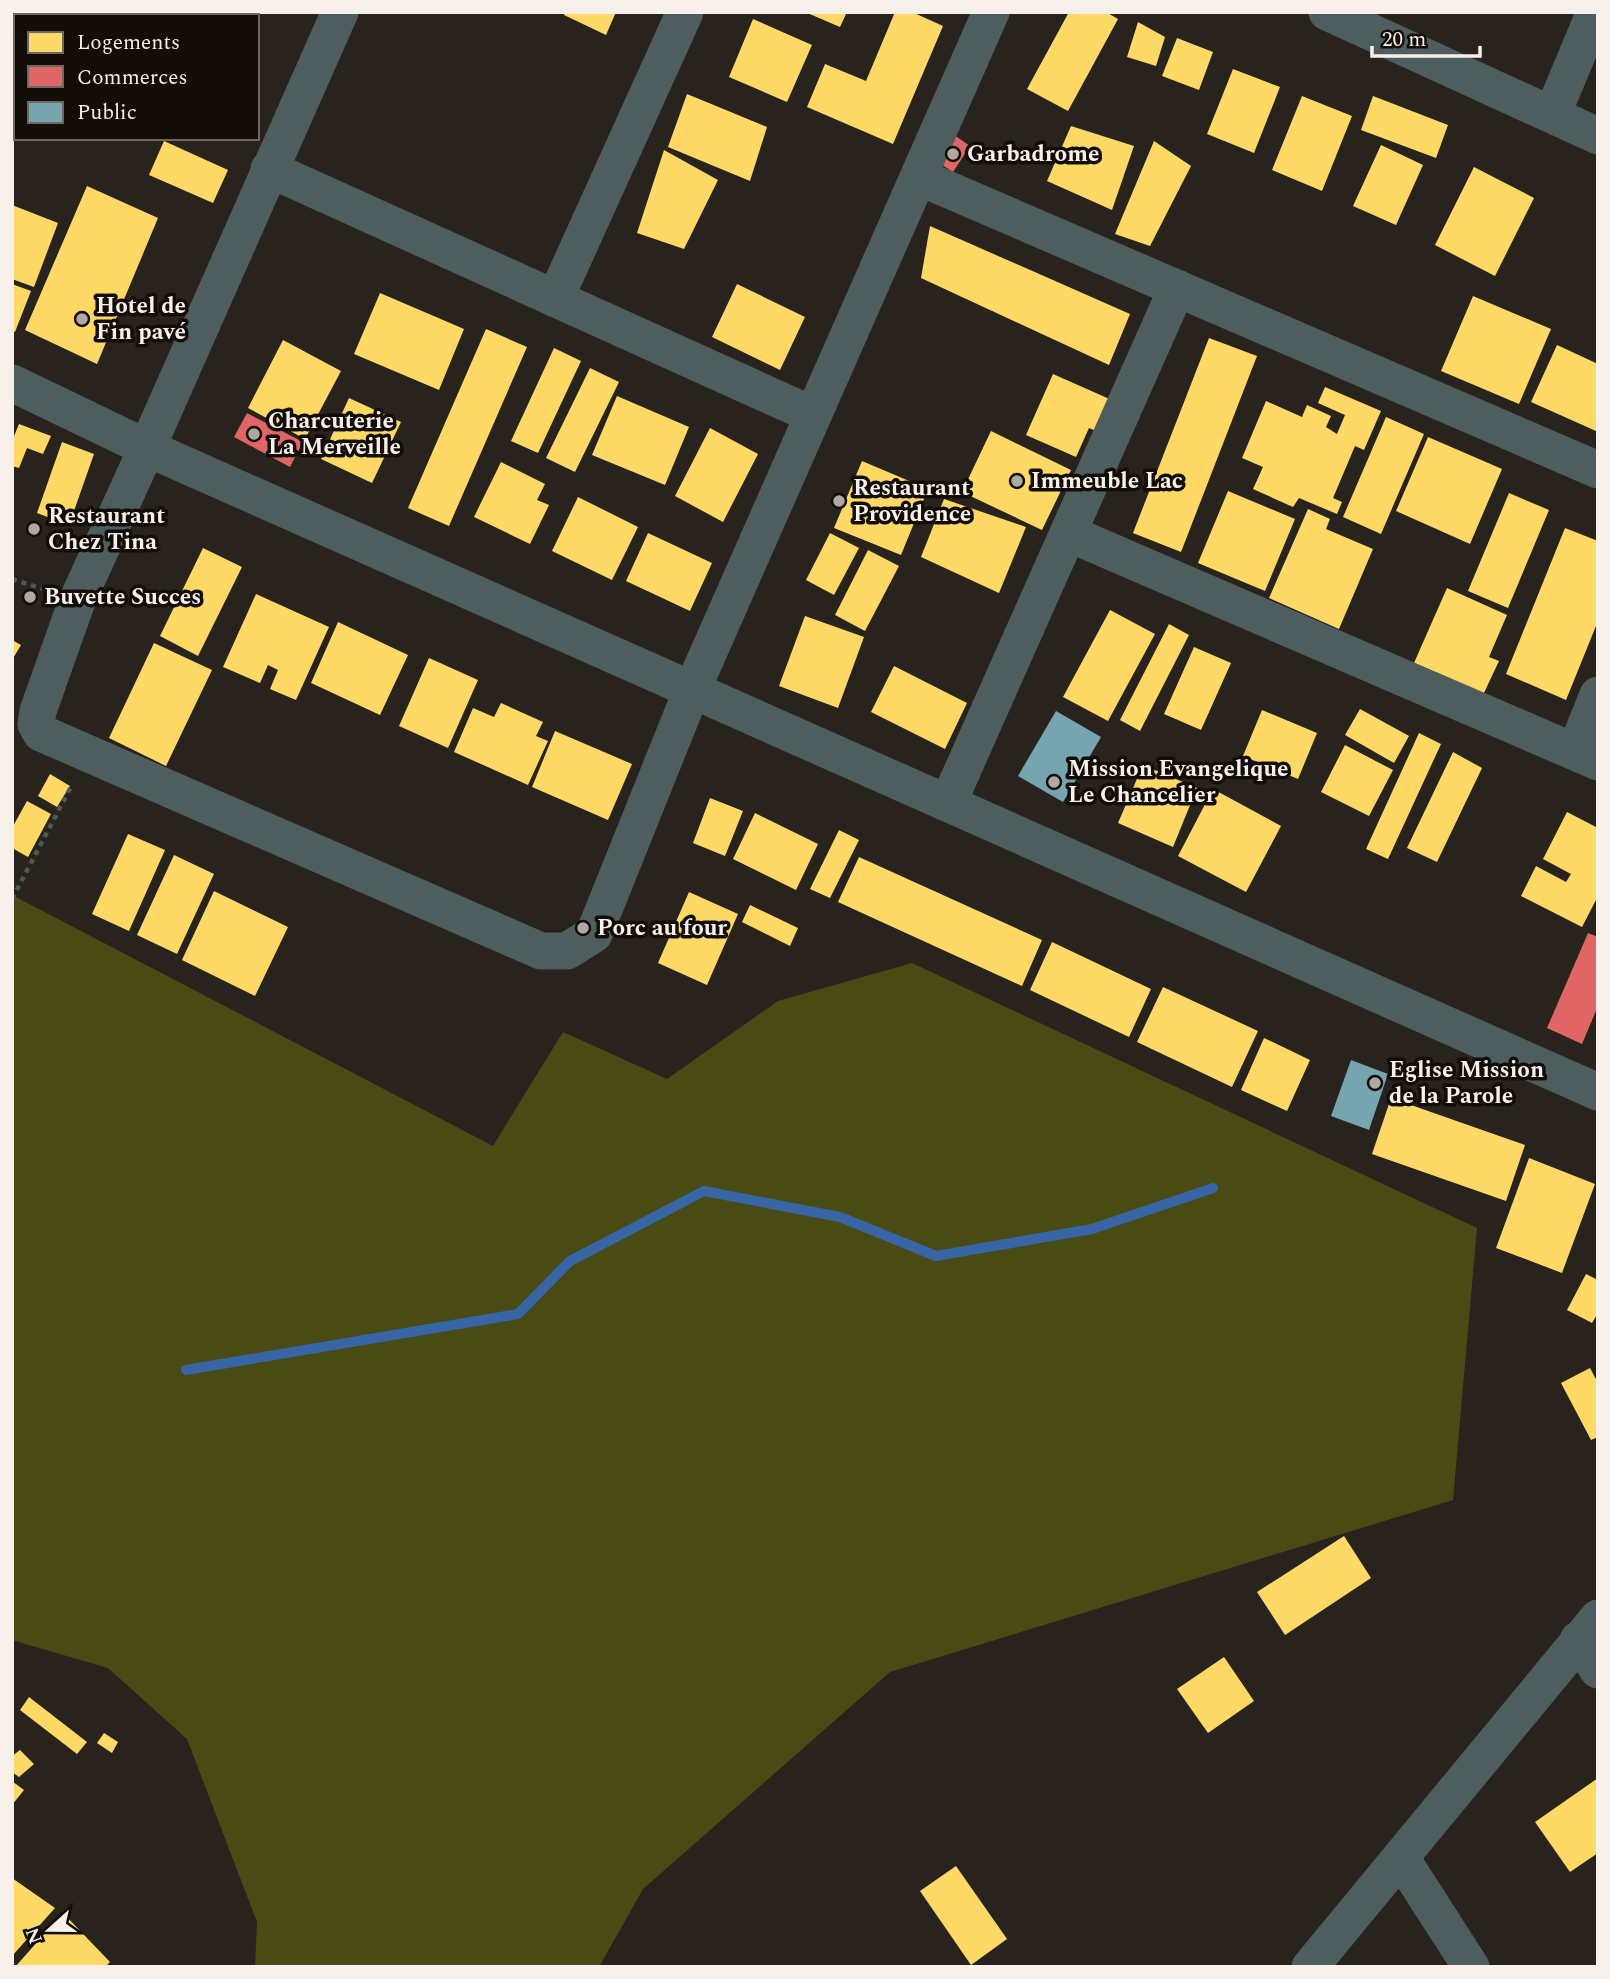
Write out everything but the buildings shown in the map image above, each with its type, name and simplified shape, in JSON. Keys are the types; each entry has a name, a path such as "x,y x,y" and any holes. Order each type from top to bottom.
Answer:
{"street":[{"path":"340,12 77,601 38,711 36,724 41,733 541,951 567,951 594,934 692,690 991,12"},
{"path":"555,299 685,12"},
{"path":"1327,12 1598,136"},
{"path":"1552,115 1595,12"},
{"path":"269,169 813,415"},
{"path":"919,177 1598,470"},
{"path":"948,803 1177,288"},
{"path":"12,383 147,448 1598,1092"},
{"path":"1068,533 1586,757 1598,695"},
{"path":"1588,1629 1598,1670"},
{"path":"1310,1967 1588,1629"},
{"path":"1401,1858 1471,1967"}],"path":[{"path":"12,899 89,754"}],"shaded area":[{"path":"12,895 493,1146 563,1032 667,1079 778,1001 912,963 1477,1228 1453,1500 890,1672 643,1889 599,1967 255,1967 257,1922 187,1739 108,1668 12,1640"}],"waterway":[{"path":"186,1370 518,1314 570,1261 704,1191 840,1217 936,1256 1092,1229 1213,1188"}],"place":[{"name":"Garbadrome","path":"953,154"},
{"name":"Hotel de Fin pavé","path":"82,319"},
{"name":"Charcuterie La Merveille","path":"254,434"},
{"name":"Immeuble Lac","path":"1017,481"},
{"name":"Restaurant Providence","path":"839,501"},
{"name":"Restaurant Chez Tina","path":"34,529"},
{"name":"Buvette Succes","path":"30,597"},
{"name":"Mission Evangelique Le Chancelier","path":"1054,782"},
{"name":"Porc au four","path":"583,928"},
{"name":"Eglise Mission de la Parole","path":"1375,1083"}]}
